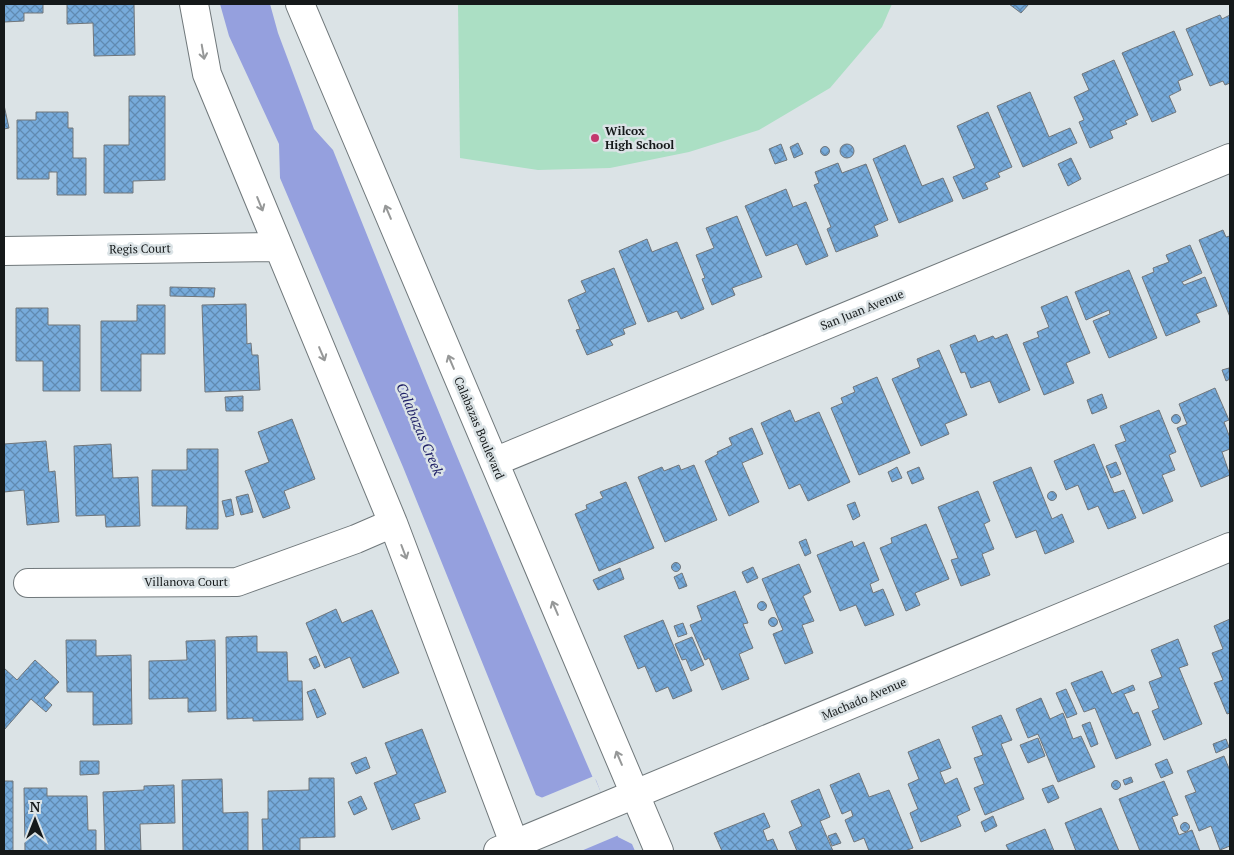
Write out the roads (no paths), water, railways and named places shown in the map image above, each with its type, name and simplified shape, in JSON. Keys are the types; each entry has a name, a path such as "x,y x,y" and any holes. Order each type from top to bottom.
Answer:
{"street":[{"path":"194,4 207,74 277,247 393,523 510,849"},
{"name":"Calabazas Boulevard","path":"300,4 658,851"},
{"name":"San Juan Avenue","path":"494,462 1230,158"},
{"name":"Regis Court","path":"4,251 277,247"},
{"name":"Villanova Court","path":"28,583 237,582 356,540 393,523"},
{"name":"Machado Avenue","path":"510,849 553,828 634,794 1230,547"}],"water":[{"name":"Calabazas Creek","path":"220,4 270,4 278,33 314,129 333,150 461,465 559,700 593,778 596,780 618,837 632,844 635,851 566,851 545,799 536,795 403,467 280,178 279,144 229,36"}],"place":[{"name":"Wilcox High School","path":"595,138"}]}
